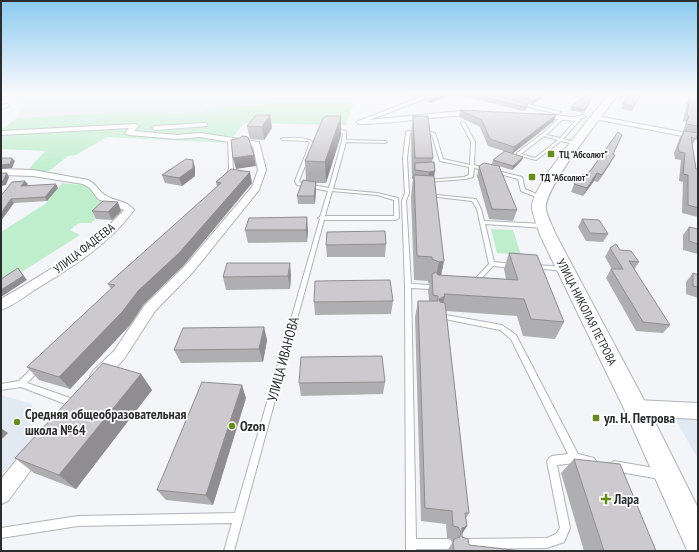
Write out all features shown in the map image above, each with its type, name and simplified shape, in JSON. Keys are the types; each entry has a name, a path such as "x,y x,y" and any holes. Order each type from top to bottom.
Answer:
{"main road":[{"path":"541,197 569,142 588,120"},
{"name":"УЛИЦА НИКОЛАЯ ПЕТРОВА","path":"541,197 539,208 545,226 636,408 698,539"}],"street":[{"path":"365,120 359,122 383,122 402,120"},
{"path":"594,120 698,137"},
{"path":"1,133 134,126 168,128 205,125 200,135"},
{"path":"77,399 119,355 150,308 189,269 256,188 262,170 257,146 254,143 200,135 177,137 129,133 134,126"},
{"name":"УЛИЦА ФАДЕЕВА","path":"1,172 34,173 85,182 93,186 101,197 126,206 129,210 101,238 73,259 1,305"},
{"path":"636,408 698,411"},
{"path":"1,494 44,439"}],"lane":[{"path":"560,120 518,154 536,158 569,142"},
{"path":"428,180 465,178 471,176 473,167 473,142 463,123"},
{"path":"328,129 344,132 344,141 384,142"},
{"path":"447,544 411,547 412,311 408,286 404,201 410,193 407,182 405,158 408,132 427,132 434,134 441,160 520,178 523,190 541,197"},
{"path":"543,135 569,142"},
{"path":"283,139 311,141 317,139"},
{"path":"223,183 231,172 229,140"},
{"path":"311,141 297,182 331,190 372,193 396,200 396,218 321,218"},
{"name":"УЛИЦА ИВАНОВА","path":"229,551 321,218 331,190 344,141"},
{"path":"407,182 415,181"},
{"path":"429,195 474,200 477,204 492,264"},
{"path":"482,222 545,226"},
{"path":"467,290 492,264 523,266"},
{"path":"530,267 566,269"},
{"path":"408,286 430,287"},
{"path":"440,316 502,328 514,337 575,458"},
{"path":"21,384 43,362"},
{"path":"1,387 21,384 77,399"},
{"path":"460,544 547,543 560,538 565,528 552,461 575,458 669,476"},
{"path":"1,533 93,520 239,518"}],"shaded area":[{"name":"Средняя общеобразовательная школа №64","path":"1,395 32,404 32,440 1,475"},
{"path":"698,416 698,459 674,417"}],"green space":[{"path":"15,120 348,120 346,125 244,123 228,143 107,137 76,155 68,156 49,171 27,171 45,151 1,149 1,130"},
{"path":"62,183 91,186 108,206 91,223 79,223 70,230 80,235 1,285 1,232 45,204"},
{"path":"491,229 513,230 521,255 497,253"}],"building":[{"path":"252,120 267,120 262,127 247,126"},
{"path":"322,120 340,120 325,162 305,161"},
{"path":"413,120 428,120 433,158 415,158"},
{"path":"482,120 550,120 514,147 490,139"},
{"path":"688,120 698,120 698,126 686,124"},
{"path":"684,131 698,133 696,139 691,137 696,169 698,169 698,208 688,205 688,175 683,174 685,153 679,152 678,147"},
{"path":"618,132 622,135 613,154 615,155 602,175 597,173 587,188 574,184 582,174 585,175 591,170"},
{"path":"242,136 248,137 254,155 233,158 231,140"},
{"path":"505,151 523,157 513,166 493,160"},
{"path":"1,158 12,158 10,164 1,165"},
{"path":"186,159 193,160 193,168 179,178 162,175"},
{"path":"434,162 435,171 429,172 415,170 415,163"},
{"path":"484,163 499,166 517,210 492,209 479,166"},
{"path":"231,169 250,172 179,253 138,291 122,312 59,377 27,367 115,285 108,284 221,183 216,182"},
{"path":"1,173 7,173 1,182"},
{"path":"414,175 434,176 444,261 439,262 432,259 432,257 417,256"},
{"path":"303,180 316,182 314,196 297,196"},
{"path":"25,181 21,186 56,184 45,197 11,199 1,213 1,196 12,182"},
{"path":"103,201 118,202 108,212 92,211"},
{"path":"307,217 306,230 245,230 249,218"},
{"path":"582,219 599,220 608,234 590,233"},
{"path":"689,227 698,229 698,244 689,241"},
{"path":"385,231 386,244 326,245 327,232"},
{"path":"616,244 620,250 631,251 639,262 629,261 670,325 643,322 611,269 623,269 610,248"},
{"path":"509,253 537,255 564,322 531,319 524,299 444,294 445,296 439,299 440,302 445,303 469,513 465,513 467,526 462,528 462,537 468,539 469,545 522,551 454,551 454,539 460,537 461,532 458,527 453,526 452,511 425,508 418,301 438,301 438,296 433,295 432,274 436,272 438,275 518,280"},
{"path":"227,263 290,263 288,276 223,277"},
{"path":"18,268 23,276 1,290 1,279"},
{"path":"693,273 698,275 698,287 693,286"},
{"path":"390,280 393,301 314,302 315,281"},
{"path":"264,327 259,349 174,350 183,328"},
{"path":"382,356 385,382 299,383 301,357"},
{"path":"103,363 141,374 59,475 15,458"},
{"path":"202,382 242,385 206,495 157,490"},
{"path":"574,459 620,464 656,551 604,551"}],"place":[{"name":"ТЦ \"Абсолют\"","path":"551,154"},
{"name":"ТД \"Абсолют\"","path":"532,177"},
{"name":"ул. Н. Петрова","path":"596,418"},
{"name":"Средняя общеобразовательная школа №64","path":"17,422"},
{"name":"Ozon","path":"232,426"},
{"name":"Лара","path":"606,499"}]}
